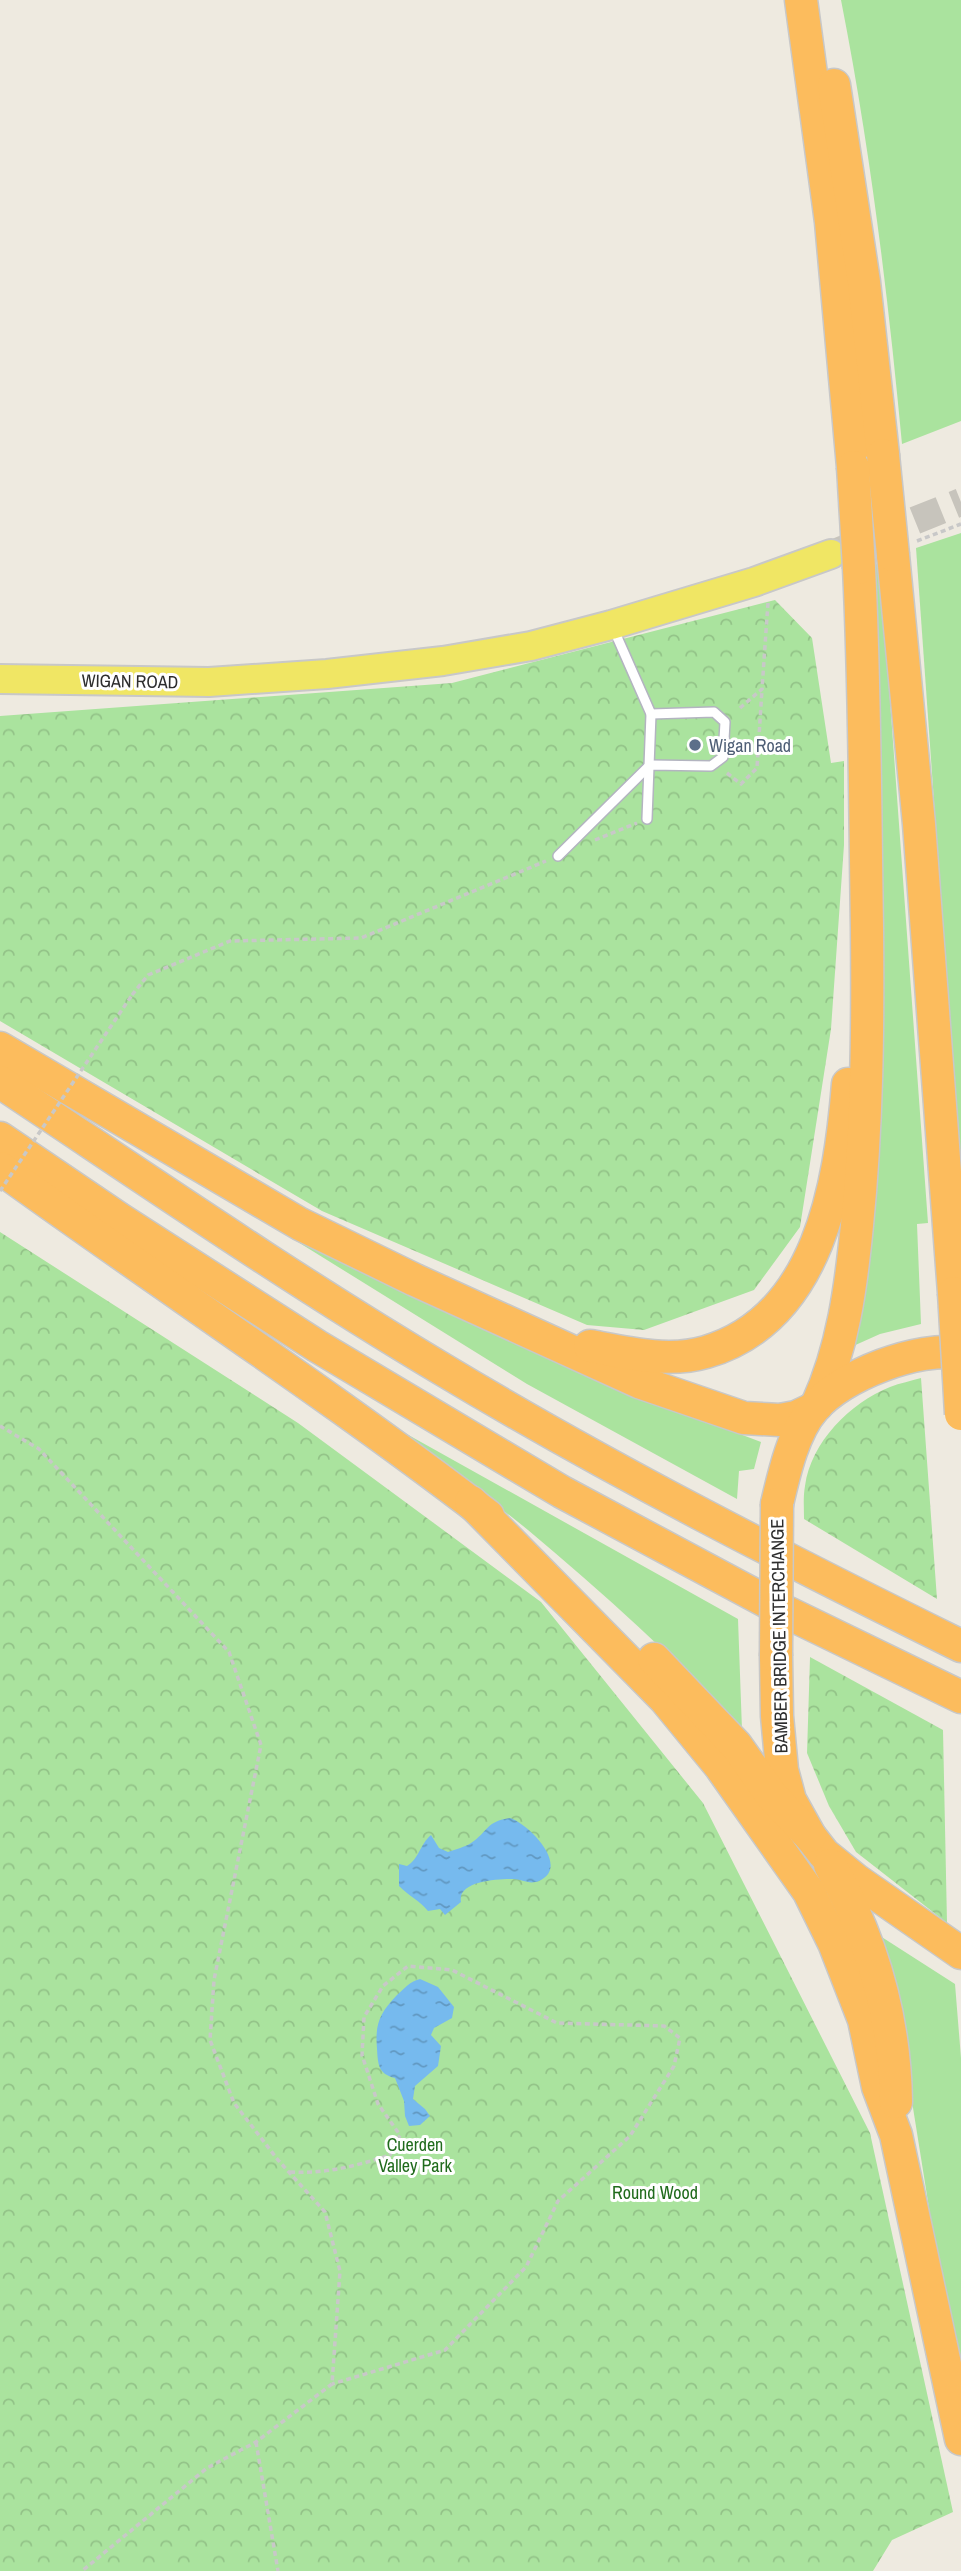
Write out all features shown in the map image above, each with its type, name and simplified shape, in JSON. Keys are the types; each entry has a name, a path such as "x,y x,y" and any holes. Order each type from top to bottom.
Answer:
{"highway":[{"path":"0,1048 300,1224 415,1280 639,1382 744,1418 780,1420 796,1417 815,1407 831,1374 840,1340 851,1279 863,1167 868,1049 865,697 853,467 831,222 801,0"},
{"path":"818,0 844,140 883,455 919,824 961,1414"},
{"path":"541,1337 629,1354 672,1357 706,1352 738,1339 763,1323 779,1307 796,1286 809,1263 821,1233 834,1182 846,1105 853,1011 867,939"},
{"path":"0,1082 305,1284 442,1369 636,1480 961,1647"},
{"path":"0,1138 317,1346 562,1492 786,1612 961,1697"},
{"path":"0,1168 95,1237 321,1391 552,1564 649,1654 736,1745 772,1796 817,1845 844,1889 876,1963 896,2066 896,2135"},
{"name":"BAMBER BRIDGE INTERCHANGE","path":"961,1353 944,1350 887,1363 843,1386 815,1407 793,1448 777,1504 776,1656 776,1716 782,1770 790,1800 817,1845 867,1888 961,1953"},
{"path":"471,1502 665,1699 720,1766 809,1892 834,1943 864,2020 878,2087 896,2135 961,2439"}],"main road":[{"name":"WIGAN ROAD","path":"0,679 209,682 327,674 443,661 531,646 611,625 754,582 831,554"}],"lane":[{"path":"611,625 651,714 647,819"},
{"path":"558,856 650,765 711,766 723,757 725,722 714,712 651,714"}],"path":[{"path":"727,773 741,784 757,768 769,597"},
{"path":"740,708 762,689"},
{"path":"593,841 647,819"},
{"path":"0,1191 148,975 230,941 361,937 558,856"},
{"path":"0,1426 39,1449 229,1652 261,1745 214,1980 210,2040 234,2103 325,2212 340,2272 332,2384"},
{"path":"82,2571 207,2468 256,2442 332,2384 445,2350 526,2267 558,2201 630,2136 674,2066 680,2038 664,2026 557,2023 452,1970 408,1966 383,1986 364,2018 362,2055 378,2104 400,2136 390,2155 353,2167 316,2173 289,2172"},
{"path":"256,2442 278,2571"}],"green space":[{"path":"841,0 961,0 961,421 902,444 877,221"},
{"path":"961,533 961,1181 916,548"},
{"path":"880,563 928,1223 917,1224 921,1324 880,1334 851,1347 872,566"},
{"path":"775,600 812,638 831,763 844,761 844,845 831,1029 800,1227 754,1290 644,1330 587,1325 322,1211 0,1021 0,716 452,683"},
{"path":"206,1185 509,1341 761,1442 754,1469 739,1471 737,1499 527,1384"},
{"name":"Cuerden Valley Park","path":"0,1232 298,1423 541,1602 703,1803 870,2133 953,2512 892,2540 873,2571 0,2571"},
{"path":"921,1378 937,1599 804,1519 804,1490 809,1470 815,1454 835,1426 875,1394"},
{"path":"378,1418 738,1619 742,1730 665,1652 528,1530"},
{"path":"810,1657 943,1730 947,1923 856,1852 829,1806 807,1753"},
{"path":"877,1934 955,1984 961,2058 961,2370 937,2258 910,2089"}],"water":[{"path":"510,1818 527,1828 544,1846 549,1856 551,1866 548,1875 539,1881 498,1880 471,1885 461,1895 461,1902 445,1915 440,1909 428,1911 399,1886 399,1864 407,1866 411,1863 431,1835 439,1848 448,1852 471,1843 492,1824"},
{"path":"420,1979 438,1987 454,2007 452,2018 434,2028 431,2035 441,2046 438,2066 415,2086 413,2099 430,2116 420,2125 409,2126 404,2101 395,2078 385,2074 380,2068 377,2033 382,2014 391,2002 407,1986"}],"tunnel":[{"path":"837,552 961,502"}],"place":[{"name":"Wigan Road","path":"695,745"}],"park label":[{"name":"Round Wood","path":"655,2192"}]}
